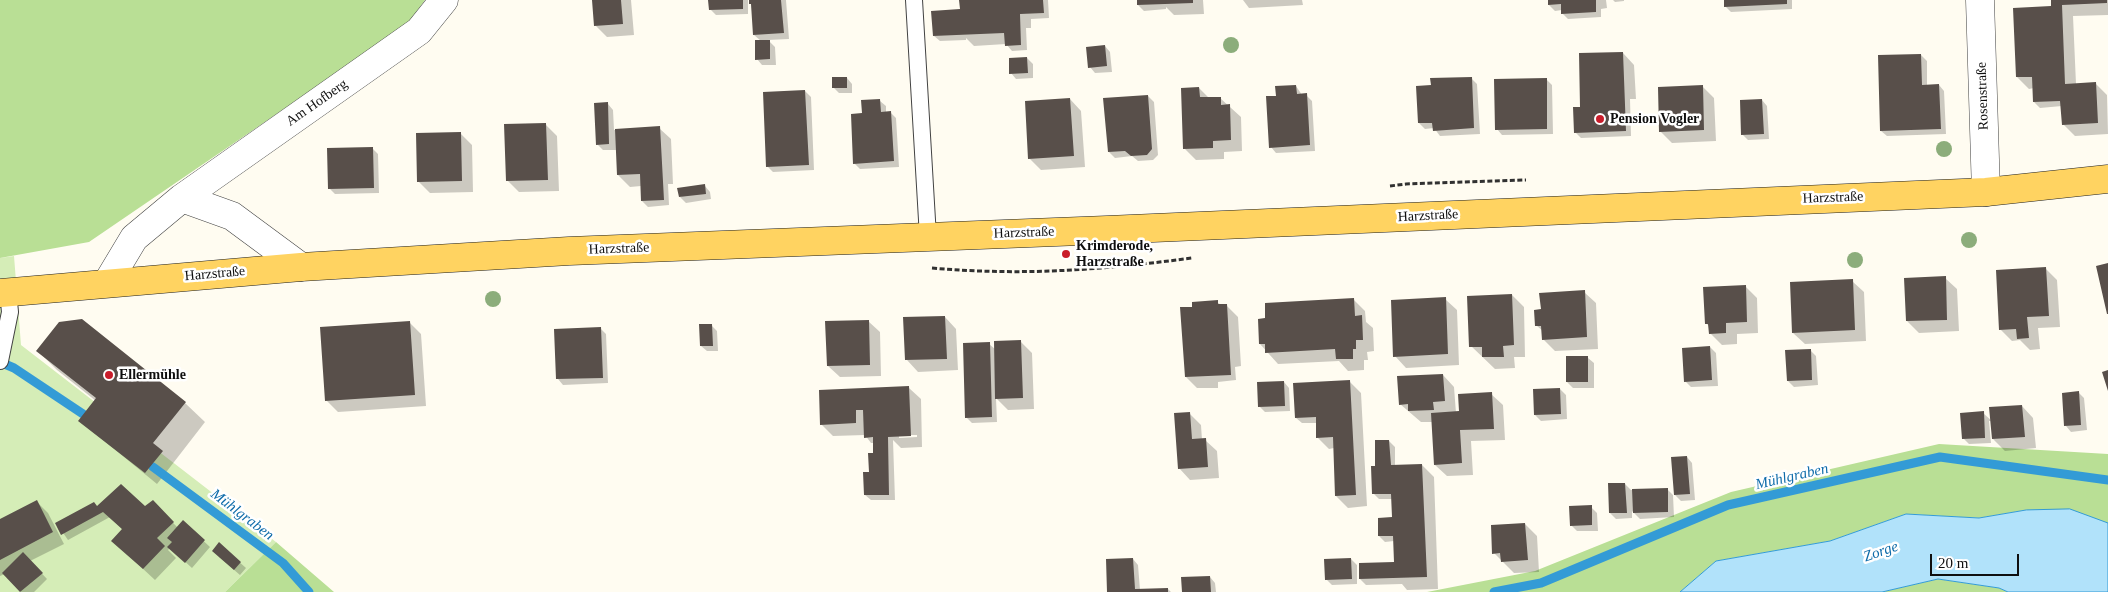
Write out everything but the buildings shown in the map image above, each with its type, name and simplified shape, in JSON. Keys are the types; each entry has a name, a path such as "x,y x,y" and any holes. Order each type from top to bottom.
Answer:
{"main road":[{"name":"Harzstraße","path":"4,292 301,267 569,251 1986,192 2108,179"}],"street":[{"name":"Am Hofberg","path":"107,283 134,238 182,198 419,31 444,0"},
{"name":"Rosenstraße","path":"1980,0 1986,192"},
{"path":"182,198 232,216 301,267"}],"lane":[{"path":"914,0 928,237"},
{"path":"1,357 10,312 4,292"}],"green space":[{"path":"0,0 425,0 407,25 89,242 0,258"},
{"path":"14,256 21,345 276,542 225,592 0,592 0,258"},
{"path":"1939,444 2108,454 2108,523 2026,510 1979,518 1906,514 1830,541 1716,561 1680,592 1427,592 1535,571 1731,492"},
{"path":"276,542 334,592 225,592"},
{"path":"1938,579 1999,588 2008,592 1882,592"}],"water":[{"name":"Zorge","path":"2070,509 2108,523 2108,592 2008,592 1999,588 1938,579 1882,592 1680,592 1716,561 1830,541 1906,514 1979,518 2026,510"}],"waterway":[{"path":"0,362 14,368 83,414"},
{"name":"Mühlgraben","path":"1494,592 1541,583 1728,505 1940,457 2108,480"},
{"name":"Mühlgraben","path":"153,467 283,563 309,592"}],"place":[{"name":"Pension Vogler","path":"1600,119"},
{"name":"Krimderode, Harzstraße","path":"1066,254"},
{"name":"Ellermühle","path":"109,375"}]}
